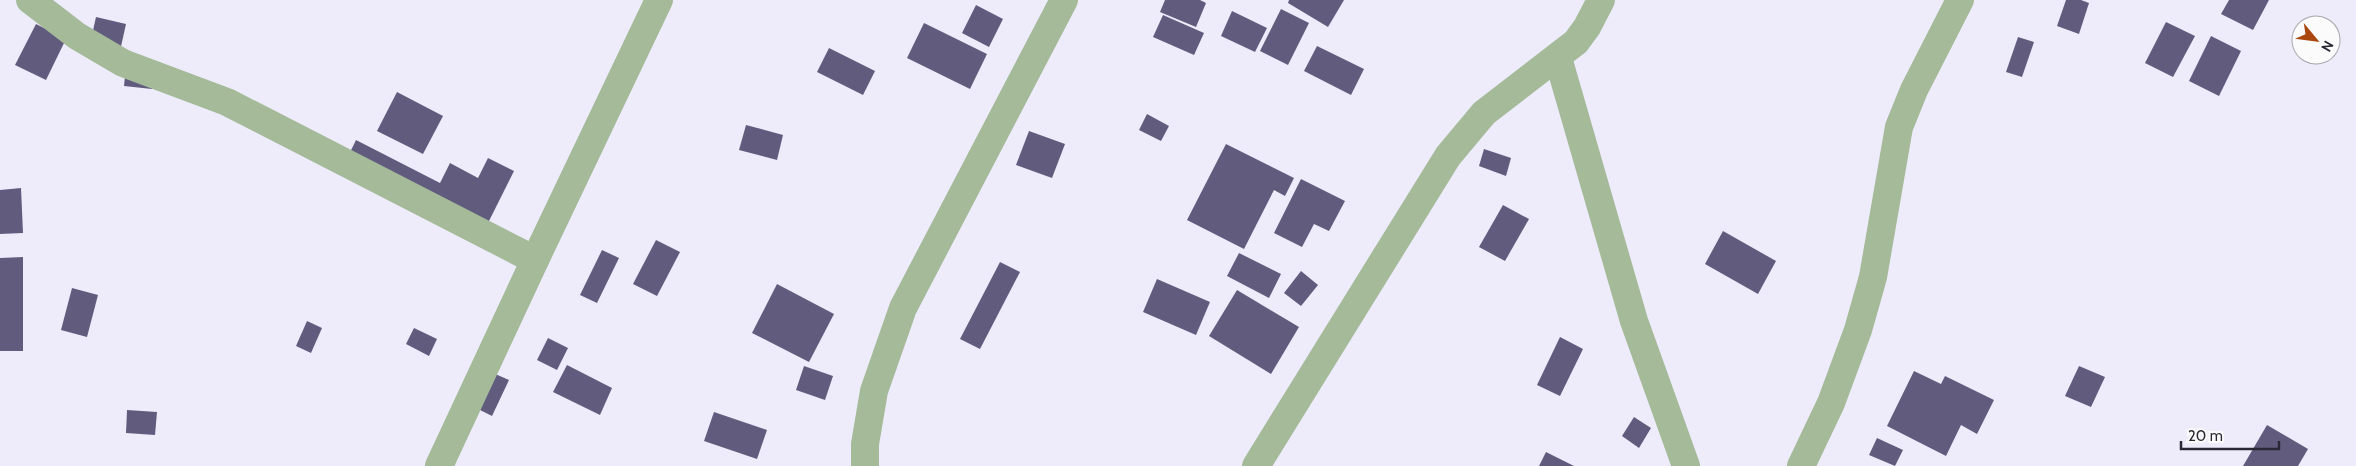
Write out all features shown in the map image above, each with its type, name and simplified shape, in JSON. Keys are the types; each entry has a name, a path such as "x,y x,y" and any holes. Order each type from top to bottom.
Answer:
{"street":[{"path":"30,0 77,36 124,63 226,102 535,260"},
{"path":"439,466 659,0"},
{"path":"865,466 865,444 874,390 903,308 1064,0"},
{"path":"1256,466 1448,156 1484,114 1524,80 1558,58 1576,42 1587,27 1601,0"},
{"path":"1801,466 1831,404 1873,277 1899,128 1914,90 1960,0"},
{"path":"1558,58 1634,321 1686,466"}],"building":[{"path":"1165,0 1200,0 1206,3 1196,27 1160,12"},
{"path":"1289,0 1344,0 1328,27 1288,3"},
{"path":"2066,0 2081,0 2089,3 2079,34 2057,26"},
{"path":"2229,0 2269,0 2253,30 2221,14"},
{"path":"976,5 1003,19 989,47 962,33"},
{"path":"1281,9 1309,23 1288,65 1260,51"},
{"path":"1232,11 1267,28 1255,52 1221,36"},
{"path":"1163,15 1204,33 1194,55 1153,37"},
{"path":"96,17 126,24 118,60 88,53"},
{"path":"2166,22 2195,36 2173,77 2145,63"},
{"path":"924,23 987,54 970,89 907,58"},
{"path":"36,24 66,39 46,80 15,65"},
{"path":"2211,36 2241,51 2219,96 2189,81"},
{"path":"2018,37 2034,42 2022,77 2006,72"},
{"path":"1317,46 1364,69 1351,95 1304,71"},
{"path":"829,48 875,71 863,95 817,72"},
{"path":"126,66 154,68 152,89 124,86"},
{"path":"397,92 443,116 423,154 377,131"},
{"path":"1147,114 1169,126 1161,141 1139,130"},
{"path":"746,125 783,135 777,160 739,150"},
{"path":"1029,131 1065,144 1052,178 1016,165"},
{"path":"356,140 440,183 450,163 478,178 488,158 514,171 480,239 342,169"},
{"path":"1226,144 1294,178 1285,196 1274,190 1244,249 1187,220"},
{"path":"1484,149 1511,158 1506,176 1479,166"},
{"path":"1301,179 1345,201 1329,231 1314,224 1302,247 1274,233"},
{"path":"21,188 23,233 0,234 0,190"},
{"path":"1503,205 1529,219 1505,261 1479,247"},
{"path":"1723,231 1776,261 1758,294 1705,264"},
{"path":"656,240 680,252 657,296 633,284"},
{"path":"602,250 619,258 597,303 580,295"},
{"path":"1239,253 1281,274 1269,298 1227,276"},
{"path":"23,257 23,351 0,351 0,258"},
{"path":"1000,262 1020,272 980,349 960,339"},
{"path":"1301,271 1318,285 1301,306 1284,293"},
{"path":"1157,279 1210,302 1196,335 1143,312"},
{"path":"777,284 834,314 809,362 752,333"},
{"path":"72,288 98,295 87,337 61,330"},
{"path":"1237,290 1299,327 1271,374 1209,336"},
{"path":"307,321 322,328 311,353 296,346"},
{"path":"414,328 437,339 429,356 406,344"},
{"path":"1560,337 1583,349 1560,396 1537,385"},
{"path":"548,338 568,348 557,370 537,360"},
{"path":"567,365 612,388 600,415 553,392"},
{"path":"804,366 833,376 825,400 796,390"},
{"path":"2079,366 2105,377 2091,407 2065,396"},
{"path":"1914,371 1941,384 1945,376 1994,400 1977,434 1961,425 1946,456 1887,426"},
{"path":"493,373 509,380 492,416 476,408"},
{"path":"127,410 157,412 155,435 126,433"},
{"path":"714,412 767,430 757,459 704,441"},
{"path":"1634,417 1651,428 1639,448 1622,436"},
{"path":"2267,425 2308,449 2298,466 2243,466"},
{"path":"1877,438 1903,450 1895,466 1869,455"},
{"path":"1546,452 1574,466 1539,466"}]}
